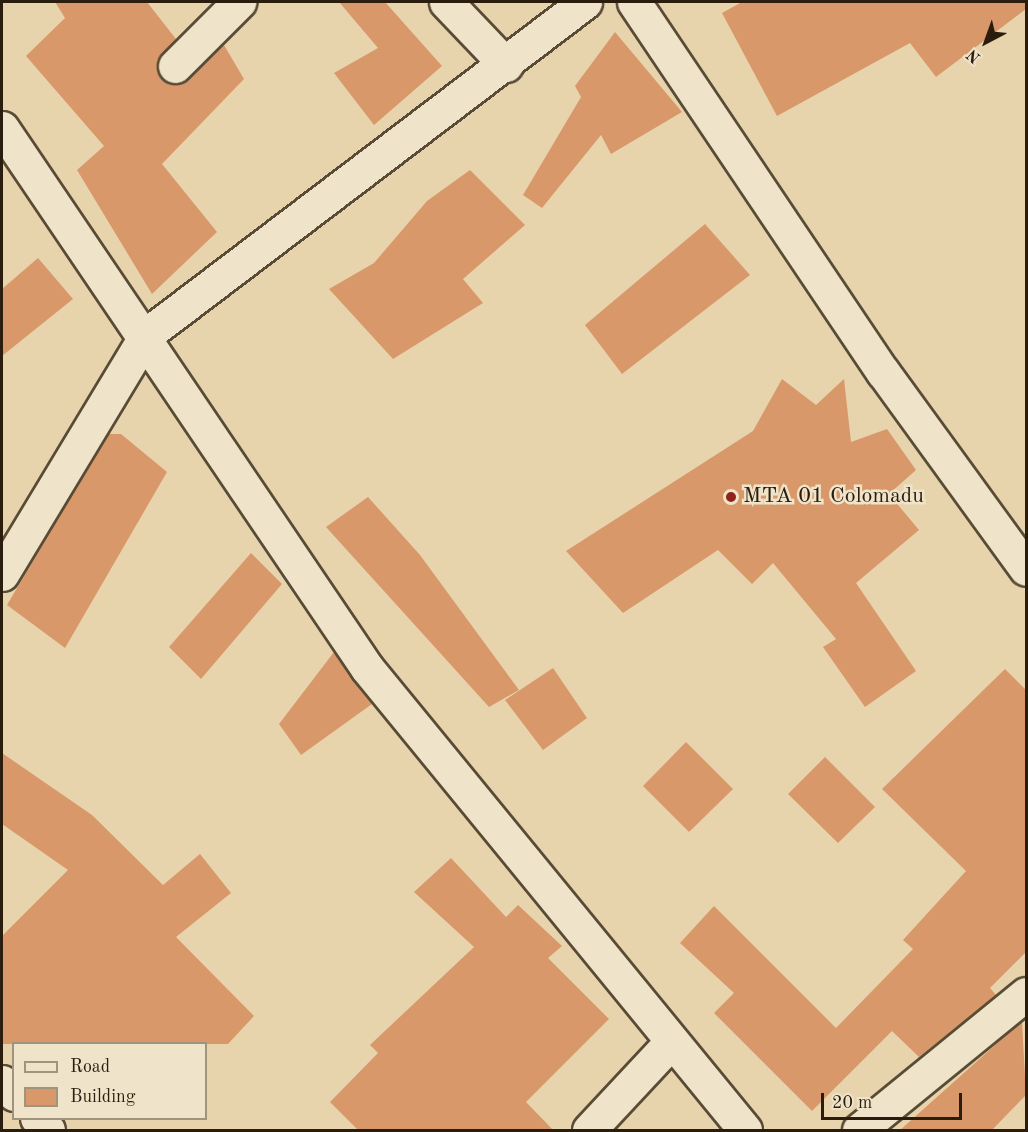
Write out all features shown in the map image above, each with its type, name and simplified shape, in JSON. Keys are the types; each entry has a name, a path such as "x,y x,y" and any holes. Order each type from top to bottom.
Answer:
{"street":[{"path":"175,66 239,2"},
{"path":"446,2 506,65"},
{"path":"2,574 146,335 506,65 585,2"},
{"path":"634,2 883,372 1026,568"},
{"path":"2,129 146,335 367,668 745,1131"},
{"path":"860,1131 1026,994"},
{"path":"590,1131 671,1042"}],"building":[{"path":"55,2 147,2 176,39 157,61 162,80 180,84 224,45 244,79 162,164 217,232 152,294 77,170 104,146 26,56 65,18"},
{"path":"339,2 385,2 442,66 374,125 334,73 378,48"},
{"path":"742,2 1026,2 1026,9 936,77 910,43 777,116 722,13"},
{"path":"615,32 682,112 611,154 601,135 542,208 523,195 581,97 575,86"},
{"path":"470,170 525,225 463,279 483,303 393,359 329,289 374,263 427,201"},
{"path":"705,224 750,275 622,374 585,325"},
{"path":"38,258 73,299 2,356 2,289"},
{"path":"782,379 816,405 844,379 851,442 887,429 916,470 889,494 919,530 856,583 916,671 865,707 823,647 836,639 773,563 752,584 718,550 623,613 566,551 753,431"},
{"path":"108,434 121,434 167,472 65,648 7,605"},
{"path":"368,497 420,555 519,690 489,707 326,527"},
{"path":"251,553 282,584 201,679 169,647"},
{"path":"334,652 372,704 301,755 279,724"},
{"path":"553,668 587,718 543,750 505,700"},
{"path":"1005,669 1026,690 1026,952 990,988 996,995 919,1057 892,1031 812,1111 714,1013 734,993 680,943 714,906 836,1028 913,949 903,940 966,871 882,789"},
{"path":"686,742 733,789 689,832 643,786"},
{"path":"2,753 92,815 163,885 200,854 231,893 176,937 254,1016 228,1044 207,1044 207,1042 12,1042 12,1044 2,1044 2,936 68,870 2,824"},
{"path":"825,757 875,807 838,843 788,794"},
{"path":"451,858 506,917 518,905 562,946 548,958 609,1019 526,1102 554,1131 359,1131 330,1102 378,1053 370,1045 474,947 414,892"},
{"path":"1022,1021 1026,1095 991,1131 899,1131"}],"place":[{"name":"MTA 01 Colomadu","path":"731,497"}]}
